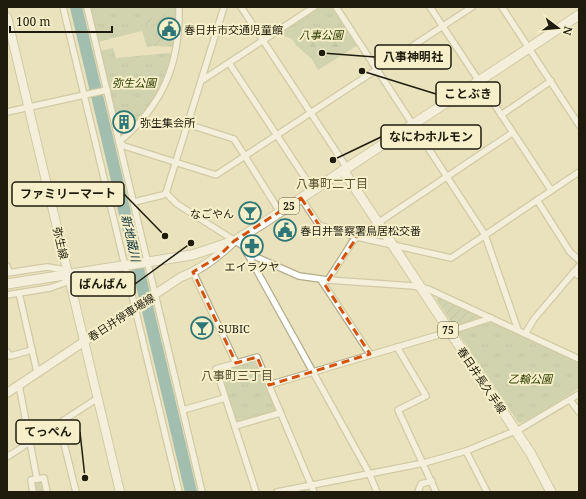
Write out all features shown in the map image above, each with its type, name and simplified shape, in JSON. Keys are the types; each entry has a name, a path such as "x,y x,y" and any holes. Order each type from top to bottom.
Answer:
{"main road":[{"name":"25","path":"7,284 192,255 234,241 302,198 579,15"},
{"name":"春日井長久手線","path":"345,169 392,245 516,430 538,465 551,492"}],"street":[{"path":"63,7 87,95 179,492"},
{"path":"87,7 105,91 134,202 146,262 202,492"},
{"path":"119,142 144,118 156,103 163,88 173,62 179,29 179,7"},
{"path":"134,202 163,196 166,193 224,7"},
{"path":"241,7 345,169"},
{"path":"201,81 314,7"},
{"path":"336,7 485,235 518,330"},
{"path":"430,7 551,190"},
{"path":"119,142 124,146 216,175 472,7"},
{"path":"502,7 579,125"},
{"name":"弥生線","path":"7,17 120,492"},
{"path":"229,63 313,190"},
{"path":"501,115 551,81"},
{"path":"7,112 105,91"},
{"path":"187,124 234,139 280,212"},
{"path":"328,280 356,237 512,133"},
{"path":"302,198 319,225 356,237 451,258 579,172"},
{"path":"166,193 177,204 198,216 242,246 247,253 369,473 377,492"},
{"path":"537,200 570,252 579,260"},
{"name":"春日井停車場線","path":"7,392 181,277 193,272 218,257 234,241"},
{"path":"247,253 289,273 299,276 321,280 421,287 440,294 579,359"},
{"path":"7,266 8,273 47,267 60,268 68,275 64,283 50,288 7,295"},
{"path":"526,334 534,319 579,266"},
{"path":"193,272 236,363"},
{"path":"574,272 579,276"},
{"path":"321,280 370,354"},
{"path":"19,293 37,372"},
{"path":"268,385 449,332 491,318"},
{"path":"397,347 426,396 398,410 424,463 436,492"},
{"path":"7,352 10,356 32,350"},
{"path":"256,492 216,369 257,357 314,492"},
{"path":"19,385 37,479"},
{"path":"277,492 424,463 466,451 536,420 579,394"},
{"path":"7,457 98,398"},
{"path":"183,410 225,398"},
{"path":"570,400 579,412"},
{"path":"235,426 280,413"},
{"path":"59,423 76,492"},
{"path":"466,451 487,492"},
{"path":"33,492 30,480 44,478 47,492"},
{"path":"418,492 421,484 432,481"}],"highlighted area":[{"path":"301,198 319,225 357,237 325,285 370,354 269,385 257,357 236,363 193,272 218,257 234,241"}],"green space":[{"path":"90,7 176,7 174,47 147,47 142,31 98,42"},
{"name":"八事公園","path":"317,7 333,7 358,45 318,70 312,59 296,45 292,39 280,34 282,31"},
{"path":"163,10 162,23 152,27 149,31 145,20 150,19"},
{"path":"290,26 296,26 311,37 318,40 346,40 352,48 319,69 312,59 296,45 292,36 285,33 284,31"},
{"path":"160,27 162,29 161,46 152,46 154,29"},
{"name":"弥生公園","path":"113,48 116,58 169,53 171,55 164,78 147,109 123,134 120,133 100,51"},
{"path":"439,297 480,316 479,319 456,326 453,325 436,299"},
{"name":"乙輪公園","path":"491,322 579,363 579,388 544,411 521,423 518,422 459,334 460,331"},
{"path":"252,361 255,363 276,408 274,412 239,422 236,421 221,374 223,370"},
{"path":"40,481 44,492 36,492 36,482"}],"waterway":[{"name":"新地蔵川","path":"76,7 191,492"}],"place":[{"name":"春日井市交通児童館","path":"169,29"},
{"name":"八事神明社","path":"322,53"},
{"name":"ことぶき","path":"362,71"},
{"name":"弥生集会所","path":"124,122"},
{"name":"なにわホルモン","path":"333,160"},
{"name":"なごやん","path":"250,213"},
{"name":"春日井警察署鳥居松交番","path":"285,230"},
{"name":"ファミリーマート","path":"165,236"},
{"name":"ばんばん","path":"191,243"},
{"name":"エイラクヤ","path":"252,246"},
{"name":"SUBIC","path":"202,328"},
{"name":"てっぺん","path":"85,478"}],"district":[{"name":"八事町二丁目","path":"332,183"},
{"name":"八事町三丁目","path":"237,375"}]}
